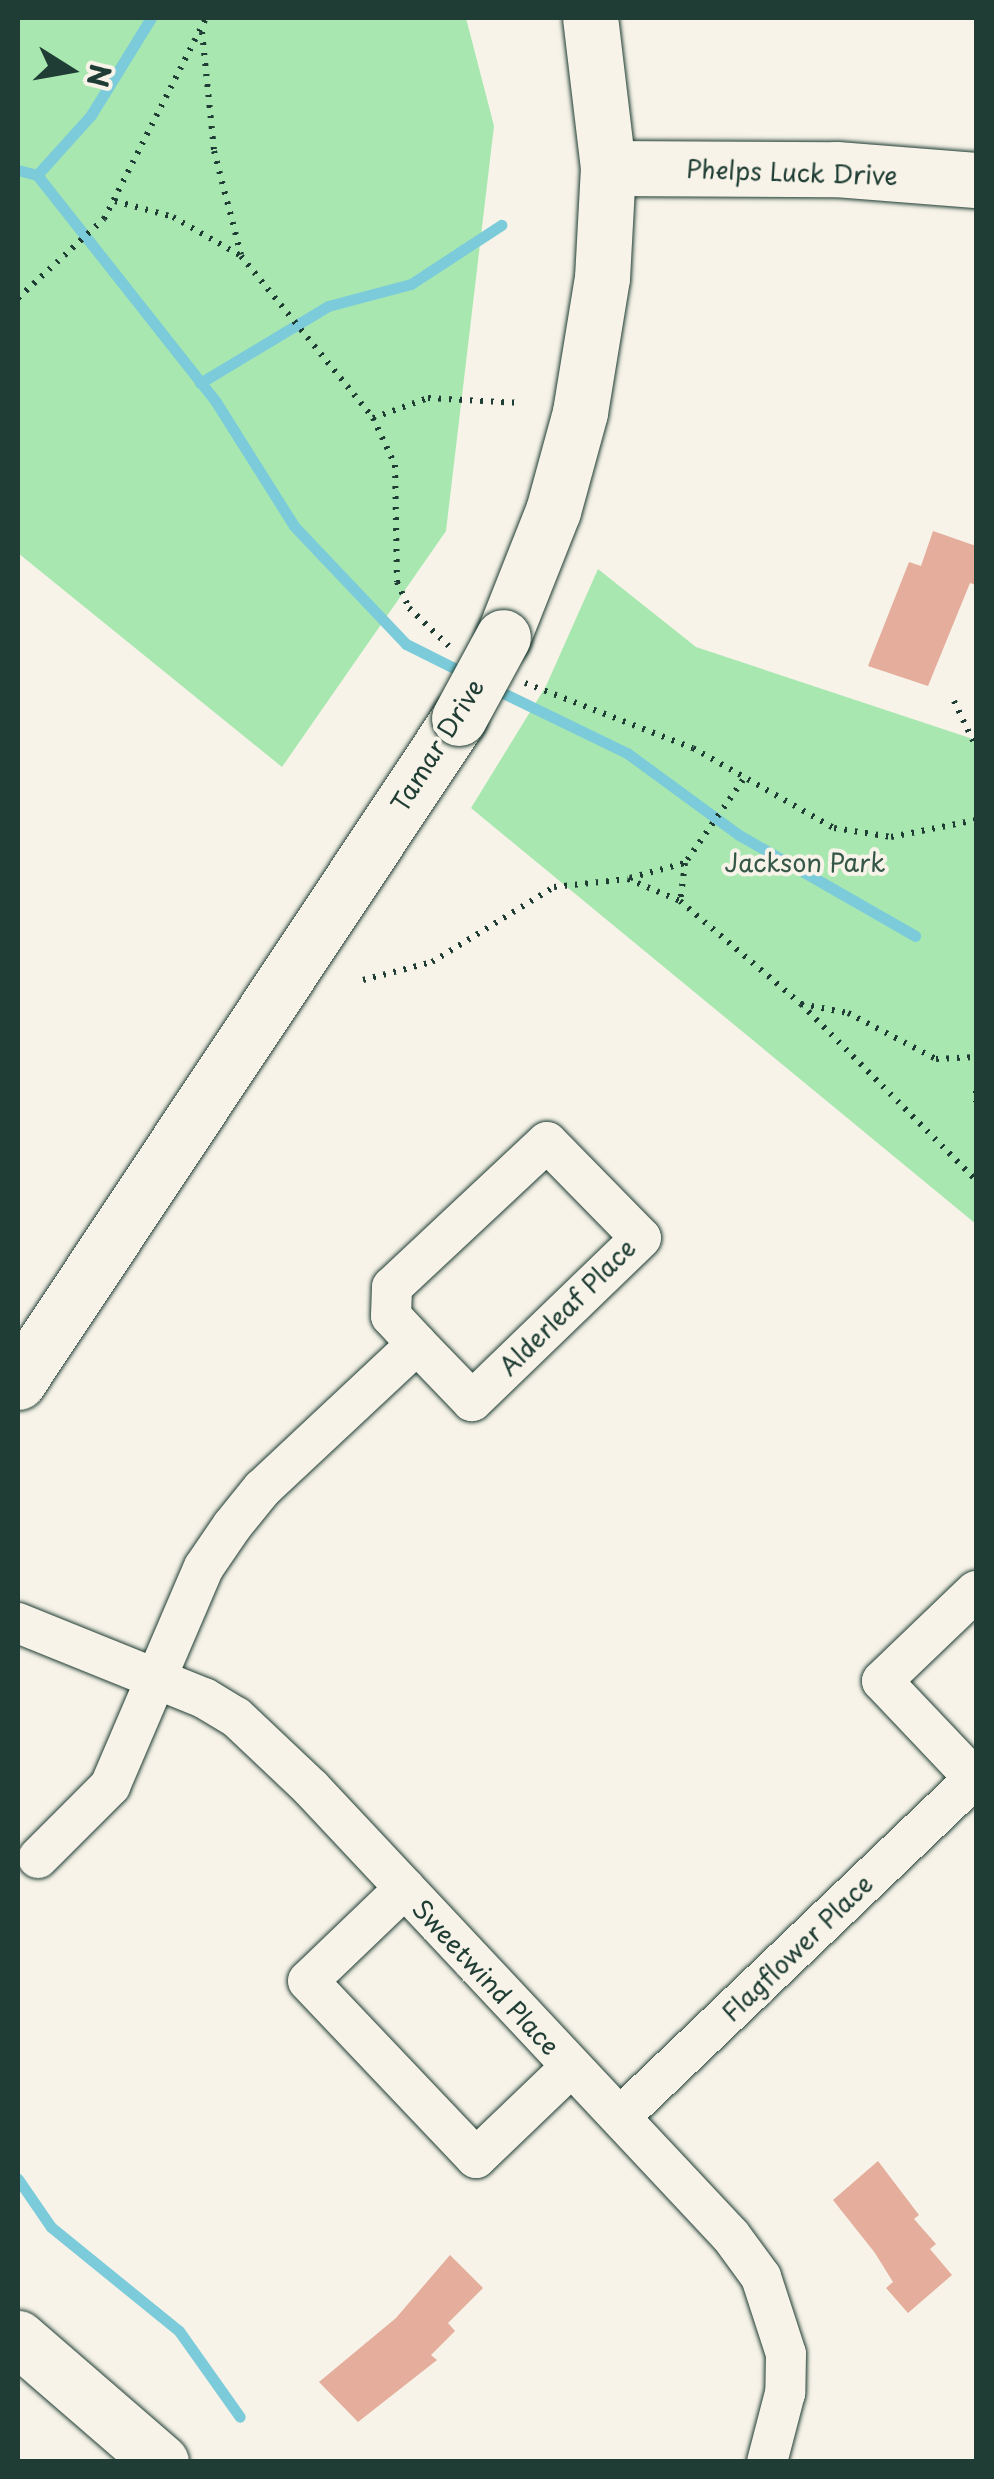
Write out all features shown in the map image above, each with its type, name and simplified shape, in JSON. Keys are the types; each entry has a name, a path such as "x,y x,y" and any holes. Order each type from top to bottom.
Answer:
{"street":[{"name":"Tamar Drive","path":"18,1382 460,718 494,656 553,511 580,412 602,278 608,168 590,18"},
{"name":"Phelps Luck Drive","path":"608,168 836,169 976,180"},
{"name":"Alderleaf Place","path":"547,1142 641,1238 472,1402 417,1344 391,1316 392,1287 547,1142"},
{"path":"38,1858 110,1786 204,1567 232,1526 417,1344"},
{"name":"Flagflower Place","path":"620,2117 976,1778 882,1681 976,1592"},
{"name":"Sweetwind Place","path":"18,1623 156,1678 236,1717 405,1888 731,2236 776,2311 786,2354 785,2393 767,2462"},
{"path":"405,1888 308,1981 476,2158 570,2068"},
{"path":"18,2338 161,2462"}],"path":[{"path":"18,298 74,253 104,219 206,18"},
{"path":"202,30 214,152 242,256"},
{"path":"115,201 173,217 242,256 374,418 394,465 397,582 418,618 644,726 834,828 866,835 923,834 976,820"},
{"path":"374,418 428,398 520,403"},
{"path":"954,702 976,748"},
{"path":"680,902 685,863 742,780"},
{"path":"363,980 432,962 554,887 628,878 685,863"},
{"path":"628,878 680,902 801,1004 976,1180"},
{"path":"801,1004 848,1013 936,1059 976,1056"},
{"path":"976,1091 976,1102"}],"green space":[{"path":"18,18 466,18 494,126 446,531 282,767 18,553"},
{"name":"Jackson Park","path":"598,569 696,647 976,740 976,1224 471,808 546,686"}],"building":[{"path":"933,531 976,546 976,585 970,583 928,686 868,666 909,562 921,566"},
{"path":"878,2161 919,2215 914,2219 936,2244 930,2249 952,2275 908,2313 886,2288 893,2282 875,2253 833,2200"},
{"path":"450,2255 483,2288 448,2323 455,2331 431,2355 437,2360 358,2422 319,2382 396,2318"}],"waterway":[{"path":"37,175 91,115 151,18"},
{"path":"18,170 37,175 216,402 294,526 406,644 468,675"},
{"path":"200,383 328,306 411,284 501,225"},
{"path":"493,688 627,753 739,835 915,936"},
{"path":"18,2179 51,2227 179,2331 240,2417"}]}
